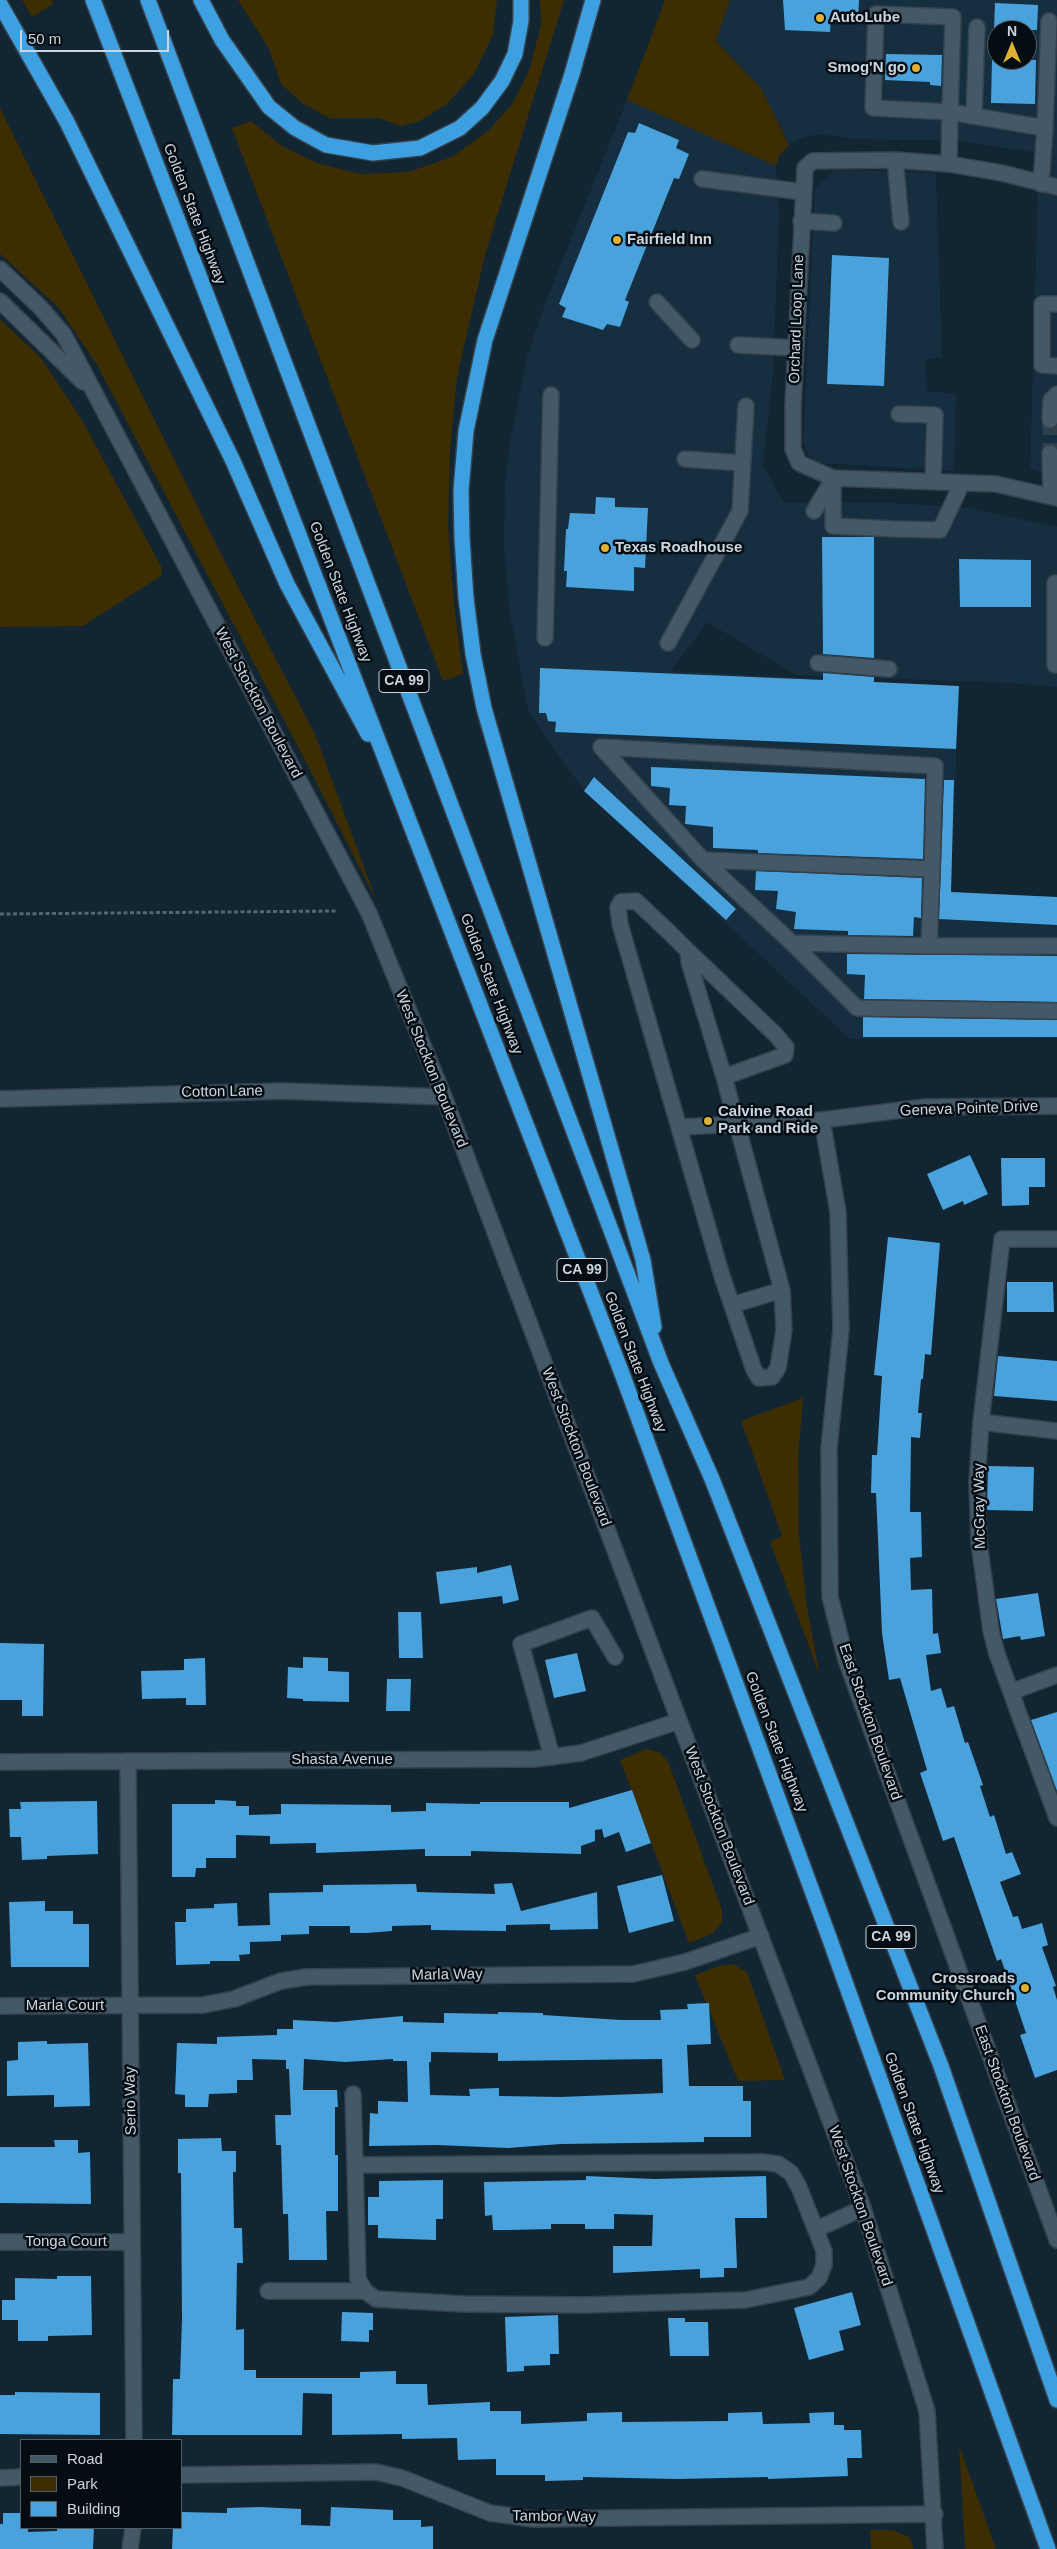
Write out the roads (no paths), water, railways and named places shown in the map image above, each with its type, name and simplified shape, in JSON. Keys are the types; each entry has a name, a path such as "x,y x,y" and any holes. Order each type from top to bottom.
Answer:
{"highway":[{"name":"Golden State Highway","path":"93,0 621,1372 826,1929 1048,2549"},
{"name":"Golden State Highway","path":"148,0 661,1363 712,1479 879,1904 940,2066 1057,2400"},
{"path":"201,0 222,40 269,107 295,128 326,145 373,153 420,148 460,128 482,108 502,81 515,54 521,21 521,0"},
{"path":"593,0 572,74 499,292 483,349 466,431 462,491 462,538 466,598 473,654 484,708 643,1260 661,1363"},
{"path":"0,4 67,122 233,461 287,584 398,790"}],"street":[{"path":"949,164 950,112 953,17 876,14 873,108 950,112 1045,128"},
{"path":"1041,184 1050,21"},
{"path":"974,116 977,27"},
{"path":"894,160 901,222"},
{"name":"Orchard Loop Lane","path":"1054,498 996,484 834,478 799,463 793,449 802,192 805,168 814,161 894,160 949,164 1002,173 1057,187"},
{"path":"702,179 802,192"},
{"path":"802,221 834,223"},
{"name":"West Stockton Boulevard","path":"0,269 34,301 64,335 369,913 444,1097 863,2208 927,2411 935,2514 935,2549"},
{"name":"West Stockton Boulevard","path":"0,302 92,390"},
{"path":"657,302 692,340"},
{"path":"1057,304 1042,304 1042,365 1057,366"},
{"path":"738,345 796,348"},
{"path":"1050,420 1050,400 1057,394"},
{"path":"545,638 551,395"},
{"path":"668,643 740,511 746,406"},
{"path":"900,414 935,415 932,482"},
{"path":"1050,452 1054,498"},
{"path":"685,460 742,463"},
{"path":"834,478 834,526 894,529 940,530 962,483"},
{"path":"814,511 834,478"},
{"path":"1055,583 1055,665 1057,665"},
{"path":"818,663 889,669"},
{"path":"929,946 935,766 601,747 703,860 792,943 857,1008 1057,1011"},
{"path":"703,860 932,869"},
{"path":"688,951 782,1290 784,1330 778,1368 772,1377 759,1378 754,1370 732,1305 620,924 618,907 621,902 636,901 775,1034 786,1047 785,1056 724,1077"},
{"path":"792,943 1057,946"},
{"name":"Cotton Lane","path":"0,1099 283,1091 444,1097"},
{"name":"Geneva Pointe Drive","path":"680,1126 822,1120 926,1107 1057,1106"},
{"name":"East Stockton Boulevard","path":"822,1120 838,1212 841,1330 829,1448 830,1597 846,1660 1057,2240"},
{"name":"McGray Way","path":"1057,1239 1002,1239 981,1422 977,1482 979,1542 991,1631 1057,1818"},
{"path":"732,1305 782,1290"},
{"path":"981,1422 1057,1431"},
{"path":"552,1757 520,1644 592,1618 615,1657"},
{"path":"1011,1692 1057,1675"},
{"name":"Shasta Avenue","path":"0,1762 552,1757 580,1753 679,1721"},
{"name":"Serio Way","path":"128,1761 134,2439"},
{"name":"Marla Way","path":"130,2006 203,2005 234,1998 281,1981 306,1977 633,1974 664,1968 762,1936"},
{"name":"Marla Court","path":"0,2006 130,2006"},
{"path":"353,2094 358,2279 365,2291 376,2299 464,2304 586,2305 745,2300 808,2287 819,2278 824,2265 824,2251 817,2229 791,2173 778,2164 762,2162 355,2165"},
{"path":"817,2229 863,2208"},
{"name":"Tonga Court","path":"0,2242 132,2242"},
{"path":"268,2291 365,2291"},
{"name":"Tambor Way","path":"182,2474 376,2472 402,2478 490,2512 534,2519 935,2514"},
{"path":"0,2478 20,2477"},
{"path":"130,2549 133,2529"}],"tunnel":[{"path":"1050,420 1050,453"}],"place":[{"name":"AutoLube","path":"820,18"},
{"name":"Smog'N go","path":"916,68"},
{"name":"Fairfield Inn","path":"617,240"},
{"name":"Texas Roadhouse","path":"605,548"},
{"name":"Calvine Road Park and Ride","path":"708,1121"},
{"name":"Crossroads Community Church","path":"1025,1988"}]}
